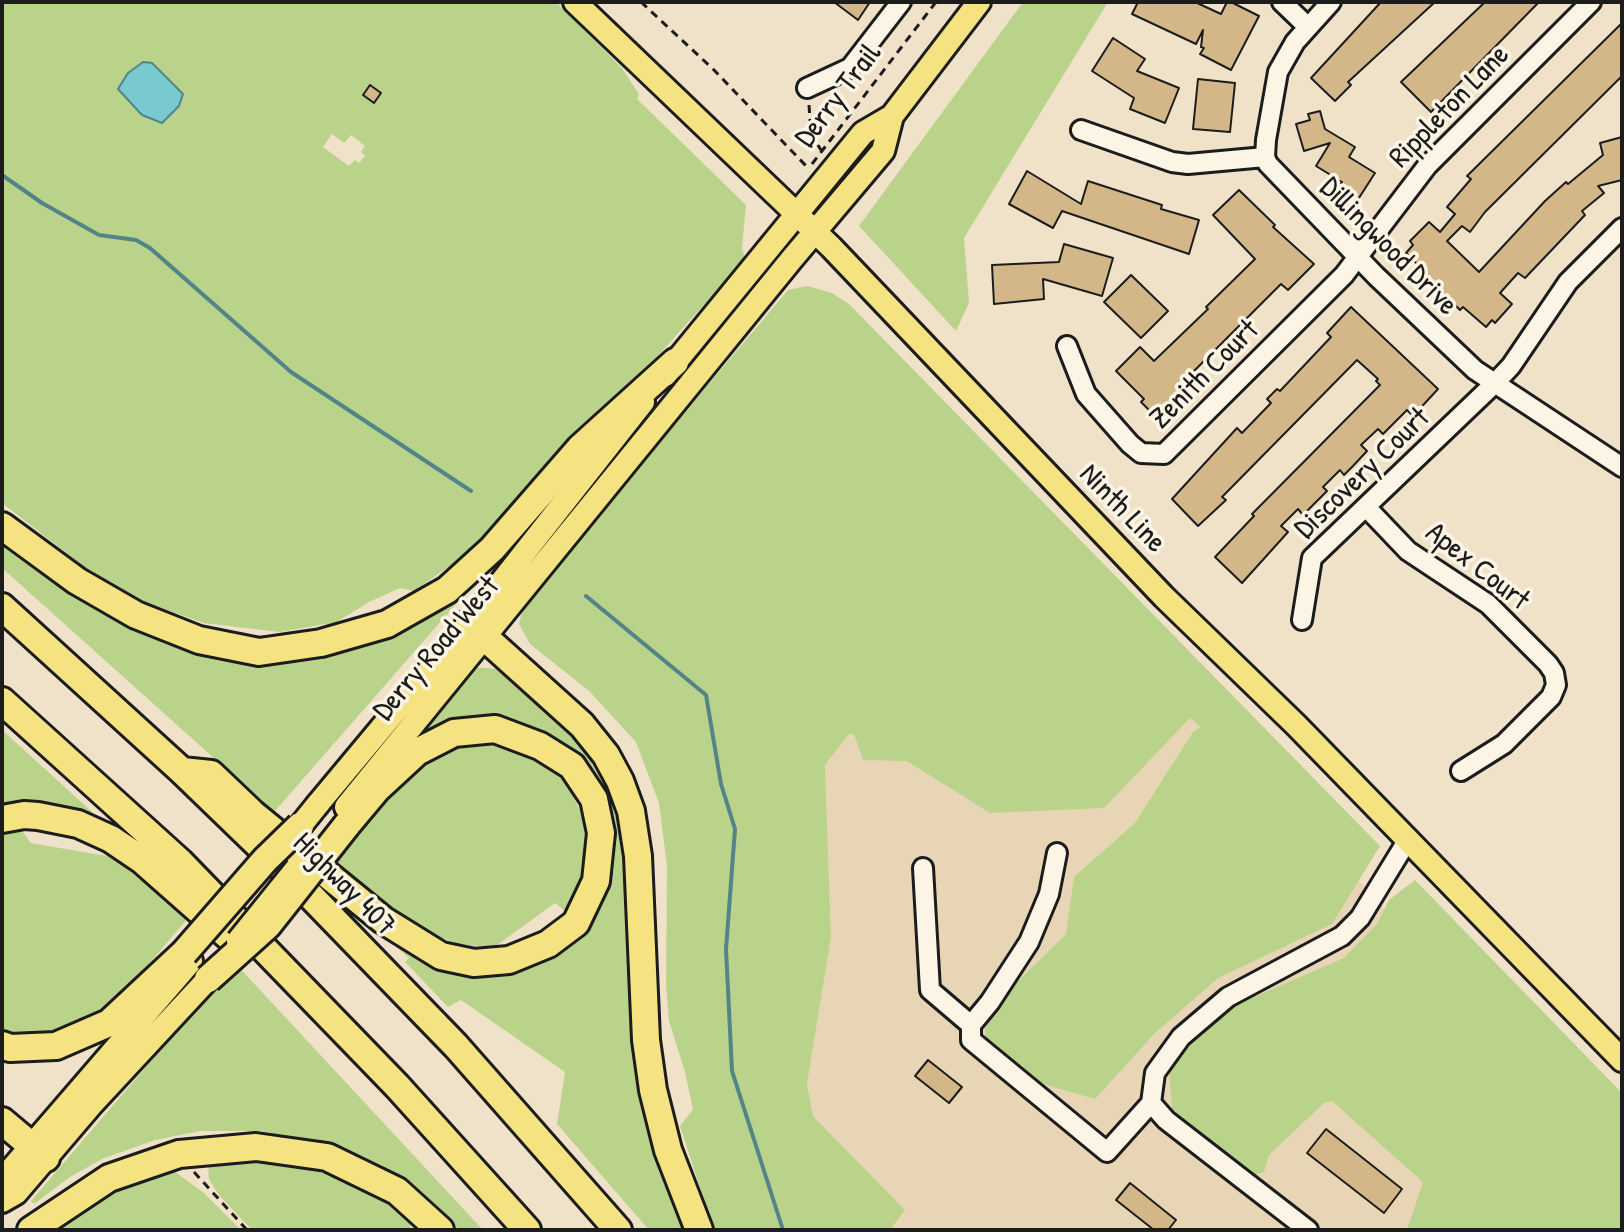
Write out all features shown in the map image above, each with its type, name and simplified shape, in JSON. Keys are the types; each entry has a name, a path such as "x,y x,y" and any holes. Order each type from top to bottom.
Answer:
{"highway":[{"path":"2,526 77,581 136,615 199,640 259,652 321,643 387,624 447,590 492,549 580,448 675,362"},
{"name":"Highway 407","path":"2,607 182,771 302,887 456,1046 618,1230"},
{"path":"478,630 582,725 606,755 620,781 631,811 640,883 646,1040 653,1090 668,1150 699,1230"},
{"path":"2,701 180,862 397,1086 527,1230"},
{"path":"2,1045 10,1048 56,1046 109,1023 194,964 268,925 342,821 417,752 454,733 495,729 540,746 572,766 594,799 601,833 596,881 576,923 548,944 509,960 474,963 441,956 383,920 253,814 211,774 182,771"},
{"path":"2,819 24,815 78,824 132,853 397,1086"},
{"path":"194,964 265,860 300,826"},
{"path":"2,1121 38,1152"},
{"path":"31,1230 109,1178 179,1154 256,1147 327,1157 397,1191 440,1230"}],"main road":[{"name":"Ninth Line","path":"575,2 815,231 1164,597 1296,725 1622,1060"},
{"name":"Derry Road West","path":"342,821 675,362 863,133 892,116 979,2"},
{"name":"Derry Road West","path":"300,826 478,630 883,151 892,116"},
{"path":"2,1201 16,1193 38,1152 194,964"},
{"path":"2,1180 38,1152"}],"street":[{"path":"807,88 850,68 901,2"},
{"path":"1282,2 1308,27"},
{"path":"1081,130 1172,162 1199,164 1265,157 1278,72 1288,52 1331,2"},
{"name":"Rippleton Lane","path":"1357,257 1427,166 1591,2"},
{"name":"Dillingwood Drive","path":"1265,157 1273,171 1357,257 1475,370 1622,467"},
{"name":"Discovery Court","path":"1302,620 1312,558 1511,366 1568,282 1622,228"},
{"name":"Zenith Court","path":"1067,346 1086,394 1130,444 1141,453 1164,454 1344,275 1357,257"},
{"name":"Apex Court","path":"1366,507 1408,551 1488,604 1554,673 1556,685 1551,697 1504,744 1461,771"},
{"path":"1057,853 1049,894 1029,942 971,1025 971,1040 1107,1152 1151,1103 1155,1073 1181,1037 1228,997 1342,936 1360,918 1407,841"},
{"path":"923,868 930,990 971,1025"},
{"path":"1151,1103 1166,1120 1308,1230"}],"path":[{"path":"641,2 714,70 809,169"},
{"name":"Derry Trail","path":"804,177 821,150 936,2"},
{"path":"807,88 811,134 821,150"},
{"path":"179,1154 207,1189 247,1230"}],"shaded area":[{"path":"1008,526 1364,886 1483,1020 1622,1230 890,1230 905,1210 813,1116 807,1084 831,937 825,765"}],"green space":[{"path":"2,2 556,2 621,67 639,94 637,99 746,205 742,248 745,259 601,419 468,553 414,591 400,588 369,602 330,626 325,624 280,632 204,623 147,603 91,572 2,503","holes":["332,134 344,143 351,135 365,146 361,152 365,156 359,163 355,160 349,166 323,147"]},
{"path":"1023,2 1108,2 964,238 969,303 956,331 859,226"},
{"path":"807,286 832,293 849,304 1380,846 1332,924 1218,978 1154,1034 1095,1099 1022,1078 987,1045 983,1016 1066,934 1074,877 1135,823 1193,732 1201,727 1190,718 1104,808 990,813 907,761 863,760 854,734 849,734 825,765 831,937 807,1084 813,1116 905,1210 890,1230 714,1230 680,1126 693,1109 669,1021 666,984 667,866 659,803 636,742 589,691 530,644 519,624 524,603 788,290"},
{"path":"2,537 126,623 323,654 474,576 478,579 274,812 2,568"},
{"path":"468,667 502,669 577,730 609,776 624,817 635,1024 688,1230 649,1230 557,1124 565,1072 461,1000 448,1007 405,962 409,958 389,941 390,938 474,970 597,903 582,760 547,732 495,715 453,718 429,730 422,724"},
{"path":"2,730 101,820 95,822 2,807"},
{"path":"482,739 536,755 565,780 587,824 588,862 576,896 564,910 555,903 493,948 454,943 404,921 326,857 436,749"},
{"path":"20,828 31,843 112,857 188,918 142,972 97,1014 54,1032 12,1036 2,1032 2,829"},
{"path":"1415,880 1622,1093 1622,1230 1407,1230 1423,1182 1332,1101 1324,1103 1269,1155 1264,1172 1255,1175 1172,1109 1169,1069 1217,1013 1344,958 1377,924 1389,900"},
{"path":"235,963 483,1230 460,1230 426,1200 374,1166 323,1143 261,1131 201,1131 155,1140 102,1159 70,1177 34,1204 31,1201"},
{"path":"212,1153 309,1161 404,1209 412,1230 252,1230 219,1195 209,1179 208,1164"},
{"path":"167,1166 204,1193 241,1230 44,1230 106,1186"}],"water":[{"path":"143,62 152,63 183,94 179,106 162,123 142,115 118,89 128,73"}],"building":[{"path":"834,2 870,2 858,20"},
{"path":"1138,2 1195,2 1221,14 1227,2 1231,2 1259,16 1231,70 1200,54 1204,48 1201,47 1203,30 1196,44 1132,14"},
{"path":"1381,2 1435,2 1348,82 1351,85 1335,101 1311,78"},
{"path":"1485,2 1539,2 1431,112 1401,82"},
{"path":"1622,23 1622,76 1485,212 1470,232 1462,226 1447,241 1479,272 1545,201 1603,155 1600,143 1622,137 1622,180 1598,186 1604,193 1582,211 1585,215 1525,278 1518,273 1500,293 1512,304 1495,323 1492,320 1486,327 1463,307 1460,310 1425,275 1406,253 1413,245 1410,241 1429,222 1440,232 1455,214 1447,207 1471,179 1467,176"},
{"path":"1113,38 1145,59 1137,71 1179,88 1165,123 1130,109 1134,98 1092,71"},
{"path":"1198,79 1235,83 1230,132 1193,129"},
{"path":"370,85 381,93 374,103 363,95"},
{"path":"1320,111 1325,129 1355,147 1349,157 1375,173 1357,201 1338,189 1342,182 1316,166 1330,143 1304,151 1296,124 1310,120 1308,114"},
{"path":"1027,171 1081,204 1088,181 1199,220 1189,254 1062,211 1053,228 1009,204"},
{"path":"1239,190 1275,225 1273,227 1314,264 1288,290 1281,284 1179,386 1184,391 1157,418 1141,402 1144,399 1116,371 1140,347 1154,361 1255,259 1213,215"},
{"path":"1064,244 1113,258 1102,296 1043,279 1044,299 994,304 992,265 1059,262"},
{"path":"1131,275 1168,311 1141,338 1104,302"},
{"path":"1351,307 1438,389 1413,416 1407,410 1383,434 1378,429 1361,445 1367,451 1344,475 1340,470 1323,487 1327,491 1303,515 1298,509 1281,526 1288,532 1242,583 1215,557 1254,516 1252,514 1380,385 1376,381 1378,379 1357,360 1222,497 1226,500 1198,526 1172,499 1237,428 1242,433 1271,403 1267,399 1277,389 1280,391 1331,337 1327,333"},
{"path":"928,1060 962,1087 949,1103 915,1076"},
{"path":"1326,1129 1402,1189 1384,1213 1307,1153"},
{"path":"1130,1183 1176,1220 1168,1230 1154,1230 1116,1200"}],"waterway":[{"path":"2,175 42,203 99,235 136,240 150,248 291,372 471,491"},
{"path":"586,596 706,695 721,784 735,829 726,949 732,1071 783,1230"}]}
